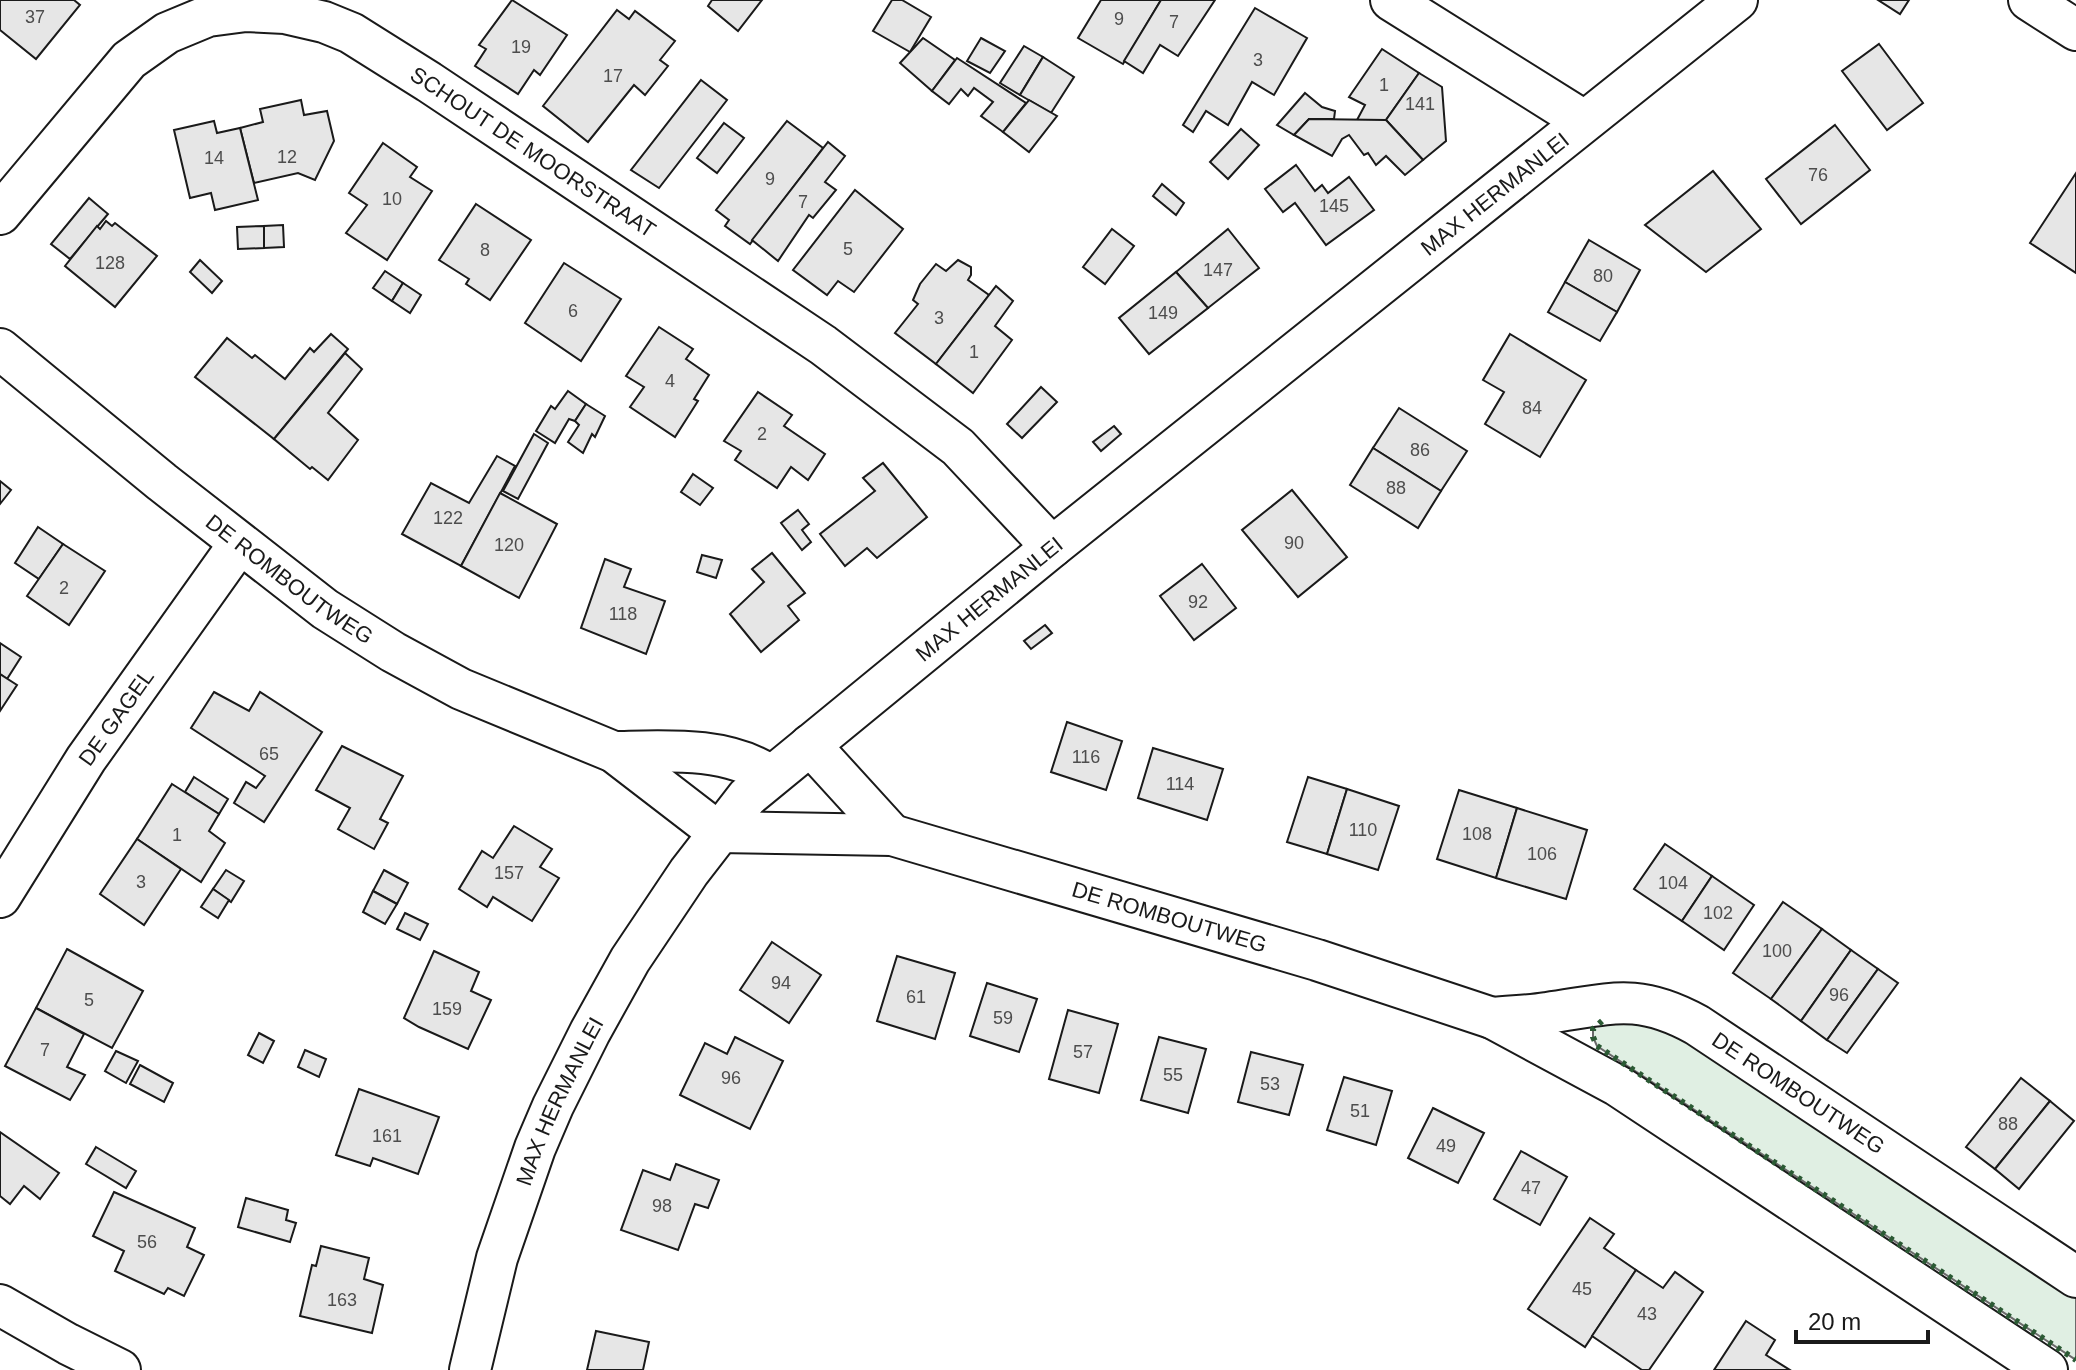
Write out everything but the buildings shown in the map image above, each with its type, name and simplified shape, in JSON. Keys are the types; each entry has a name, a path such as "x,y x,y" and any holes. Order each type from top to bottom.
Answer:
{"street":[{"path":"1391,0 1584,121"},
{"name":"MAX HERMANLEI","path":"470,1370 497,1258 553,1106 630,960 718,832 747,797 1052,547 1737,0"},
{"path":"2029,0 2076,30"},
{"name":"SCHOUT DE MOORSTRAAT","path":"0,214 129,60 167,33 208,16 246,11 285,13 324,22 351,33 429,82 823,345 958,447 1052,547"},
{"name":"DE ROMBOUTWEG","path":"0,349 239,544 325,609 393,652 461,689 614,752 718,832 892,835 1317,960 1492,1018 1618,1086 2047,1370"},
{"name":"DE GAGEL","path":"0,897 86,759 239,544"},
{"path":"810,745 892,835"},
{"name":"DE ROMBOUTWEG","path":"614,752 683,752 727,757 742,760 771,776"},
{"name":"DE ROMBOUTWEG","path":"1492,1018 1615,1002 1649,1005 1676,1013 2076,1277"},
{"path":"0,1305 120,1370"}],"green space":[{"path":"1600,1021 1659,1023 2076,1293 2076,1360 1597,1046 1593,1029"}],"hedge":[{"path":"1602,1021 1593,1029 1597,1046 2076,1360"}]}
